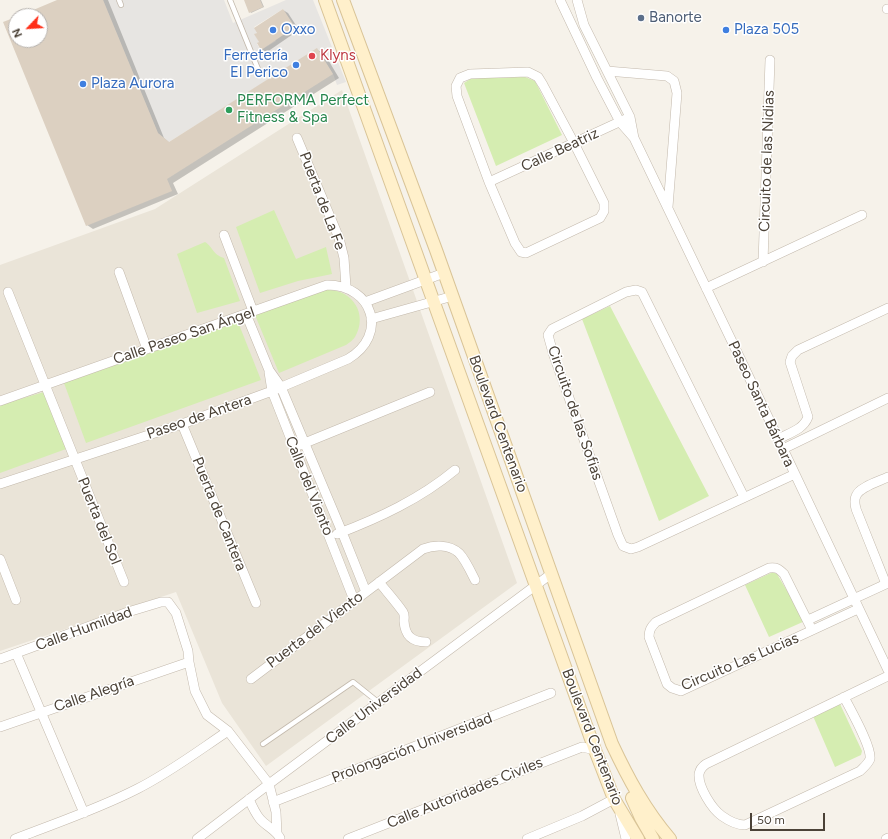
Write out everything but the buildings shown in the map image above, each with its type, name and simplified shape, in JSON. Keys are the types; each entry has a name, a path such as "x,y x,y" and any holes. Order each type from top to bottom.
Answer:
{"main road":[{"name":"Boulevard Centenario","path":"325,0 435,302 595,750 616,804 638,839"},
{"name":"Boulevard Centenario","path":"343,0 453,296 612,744 626,774 647,810 670,839"},
{"path":"626,774 627,784 632,798 653,839"}],"street":[{"name":"Paseo Santa Bárbara","path":"560,0 597,78 620,122 634,138"},
{"name":"Paseo Santa Bárbara","path":"577,0 584,25 630,117 634,138 888,670"},
{"name":"Circuito de las Nidias","path":"763,262 770,60"},
{"path":"607,71 667,76 674,81 677,93 667,208"},
{"path":"528,72 538,77 543,85 604,203 604,211 600,218 526,253 521,252 515,243 489,182 457,96 456,86 460,78 470,74 528,72"},
{"name":"Calle Beatriz","path":"489,182 630,117"},
{"name":"Puerta de La Fe","path":"297,138 339,238 344,258 346,288"},
{"name":"Circuito de las Nidias","path":"706,288 862,215"},
{"name":"Calle del Viento","path":"224,235 269,370 272,391 293,448 354,600"},
{"path":"119,272 147,349"},
{"path":"444,273 365,302 371,319 453,296"},
{"name":"Calle Paseo San Ángel","path":"0,401 327,285 346,288 360,296 365,302"},
{"name":"Circuito de las Sofias","path":"744,497 642,292 636,290 626,292 552,329 548,335 553,353 623,546 631,550 638,548 794,474"},
{"name":"Puerta del Sol","path":"8,292 124,582"},
{"path":"778,439 800,428 805,424 808,417 790,362 792,356 798,350 888,308"},
{"name":"Paseo de Antera","path":"0,484 182,424 281,388 356,354 366,344 370,335 372,326 371,319"},
{"name":"Calle del Viento","path":"269,370 281,388 366,592"},
{"path":"293,448 430,392"},
{"path":"782,449 888,398"},
{"name":"Puerta de Cantera","path":"182,424 256,604"},
{"path":"330,537 420,496 437,485 455,470"},
{"path":"887,583 856,509 855,501 859,491 888,477"},
{"name":"Puerta del Viento","path":"251,679 422,549 431,546 451,548 459,553 475,580"},
{"path":"0,559 16,600"},
{"name":"Circuito Las Lucias","path":"812,630 784,574 778,568 774,567 769,568 656,622 651,626 649,637 668,684 672,688 681,691 858,609"},
{"name":"Calle Universidad","path":"197,839 378,702 551,574"},
{"path":"380,582 404,614 405,630 407,635 412,640 426,642"},
{"name":"Circuito Las Lucias","path":"808,620 887,583"},
{"name":"Calle Humildad","path":"0,659 128,612 161,602 168,602 176,613 188,651 189,662"},
{"path":"16,653 84,813"},
{"path":"189,662 195,691 202,706 208,715 228,731 269,784 278,823 279,836"},
{"name":"Calle Alegría","path":"0,727 189,662"},
{"path":"844,697 864,736 870,753 866,766 860,771 745,825 738,825 722,816 710,803 702,787 699,773 702,767 706,764 844,697 888,676"},
{"name":"Prolongación Universidad","path":"273,802 552,693"},
{"path":"15,839 84,813 138,789 184,761 228,731"},
{"path":"590,735 582,747 595,750"},
{"name":"Calle Autoridades Civiles","path":"348,839 582,747"},
{"path":"249,799 260,819 279,836"},
{"path":"528,839 582,816 616,804 626,839"}],"lane":[{"path":"230,0 258,69"},
{"path":"263,744 353,682 378,702"}],"shaded area":[{"path":"103,0 224,0 233,23 286,0 313,0 346,82 337,85 333,74 317,49 169,142 158,134","holes":["283,9 294,27 272,34 276,41 261,50 257,44 259,42 255,34 257,33 254,27"]},
{"path":"342,90 517,583 266,766 222,703 176,592 0,651 0,265 155,209"}],"green space":[{"path":"525,77 535,81 562,135 496,166 464,83 472,78"},
{"path":"274,210 296,259 326,247 332,274 298,281 260,293 236,227"},
{"path":"205,242 217,255 224,258 240,301 197,313 177,254"},
{"path":"325,290 334,290 343,293 355,304 359,311 360,319 359,328 355,337 346,345 279,373 255,315"},
{"path":"610,306 709,496 659,521 582,319"},
{"path":"238,322 261,380 86,443 64,383"},
{"path":"44,392 66,449 0,473 0,405"},
{"path":"773,572 777,574 805,621 769,637 745,585"},
{"path":"840,704 862,751 861,755 835,767 813,716"}],"place":[{"name":"Banorte","path":"641,18"},
{"name":"Oxxo","path":"273,30"},
{"name":"Plaza 505","path":"726,30"},
{"name":"Klyns","path":"312,56"},
{"name":"Ferretería El Perico","path":"296,65"},
{"name":"Plaza Aurora","path":"83,84"},
{"name":"PERFORMA Perfect Fitness & Spa","path":"229,110"}]}
